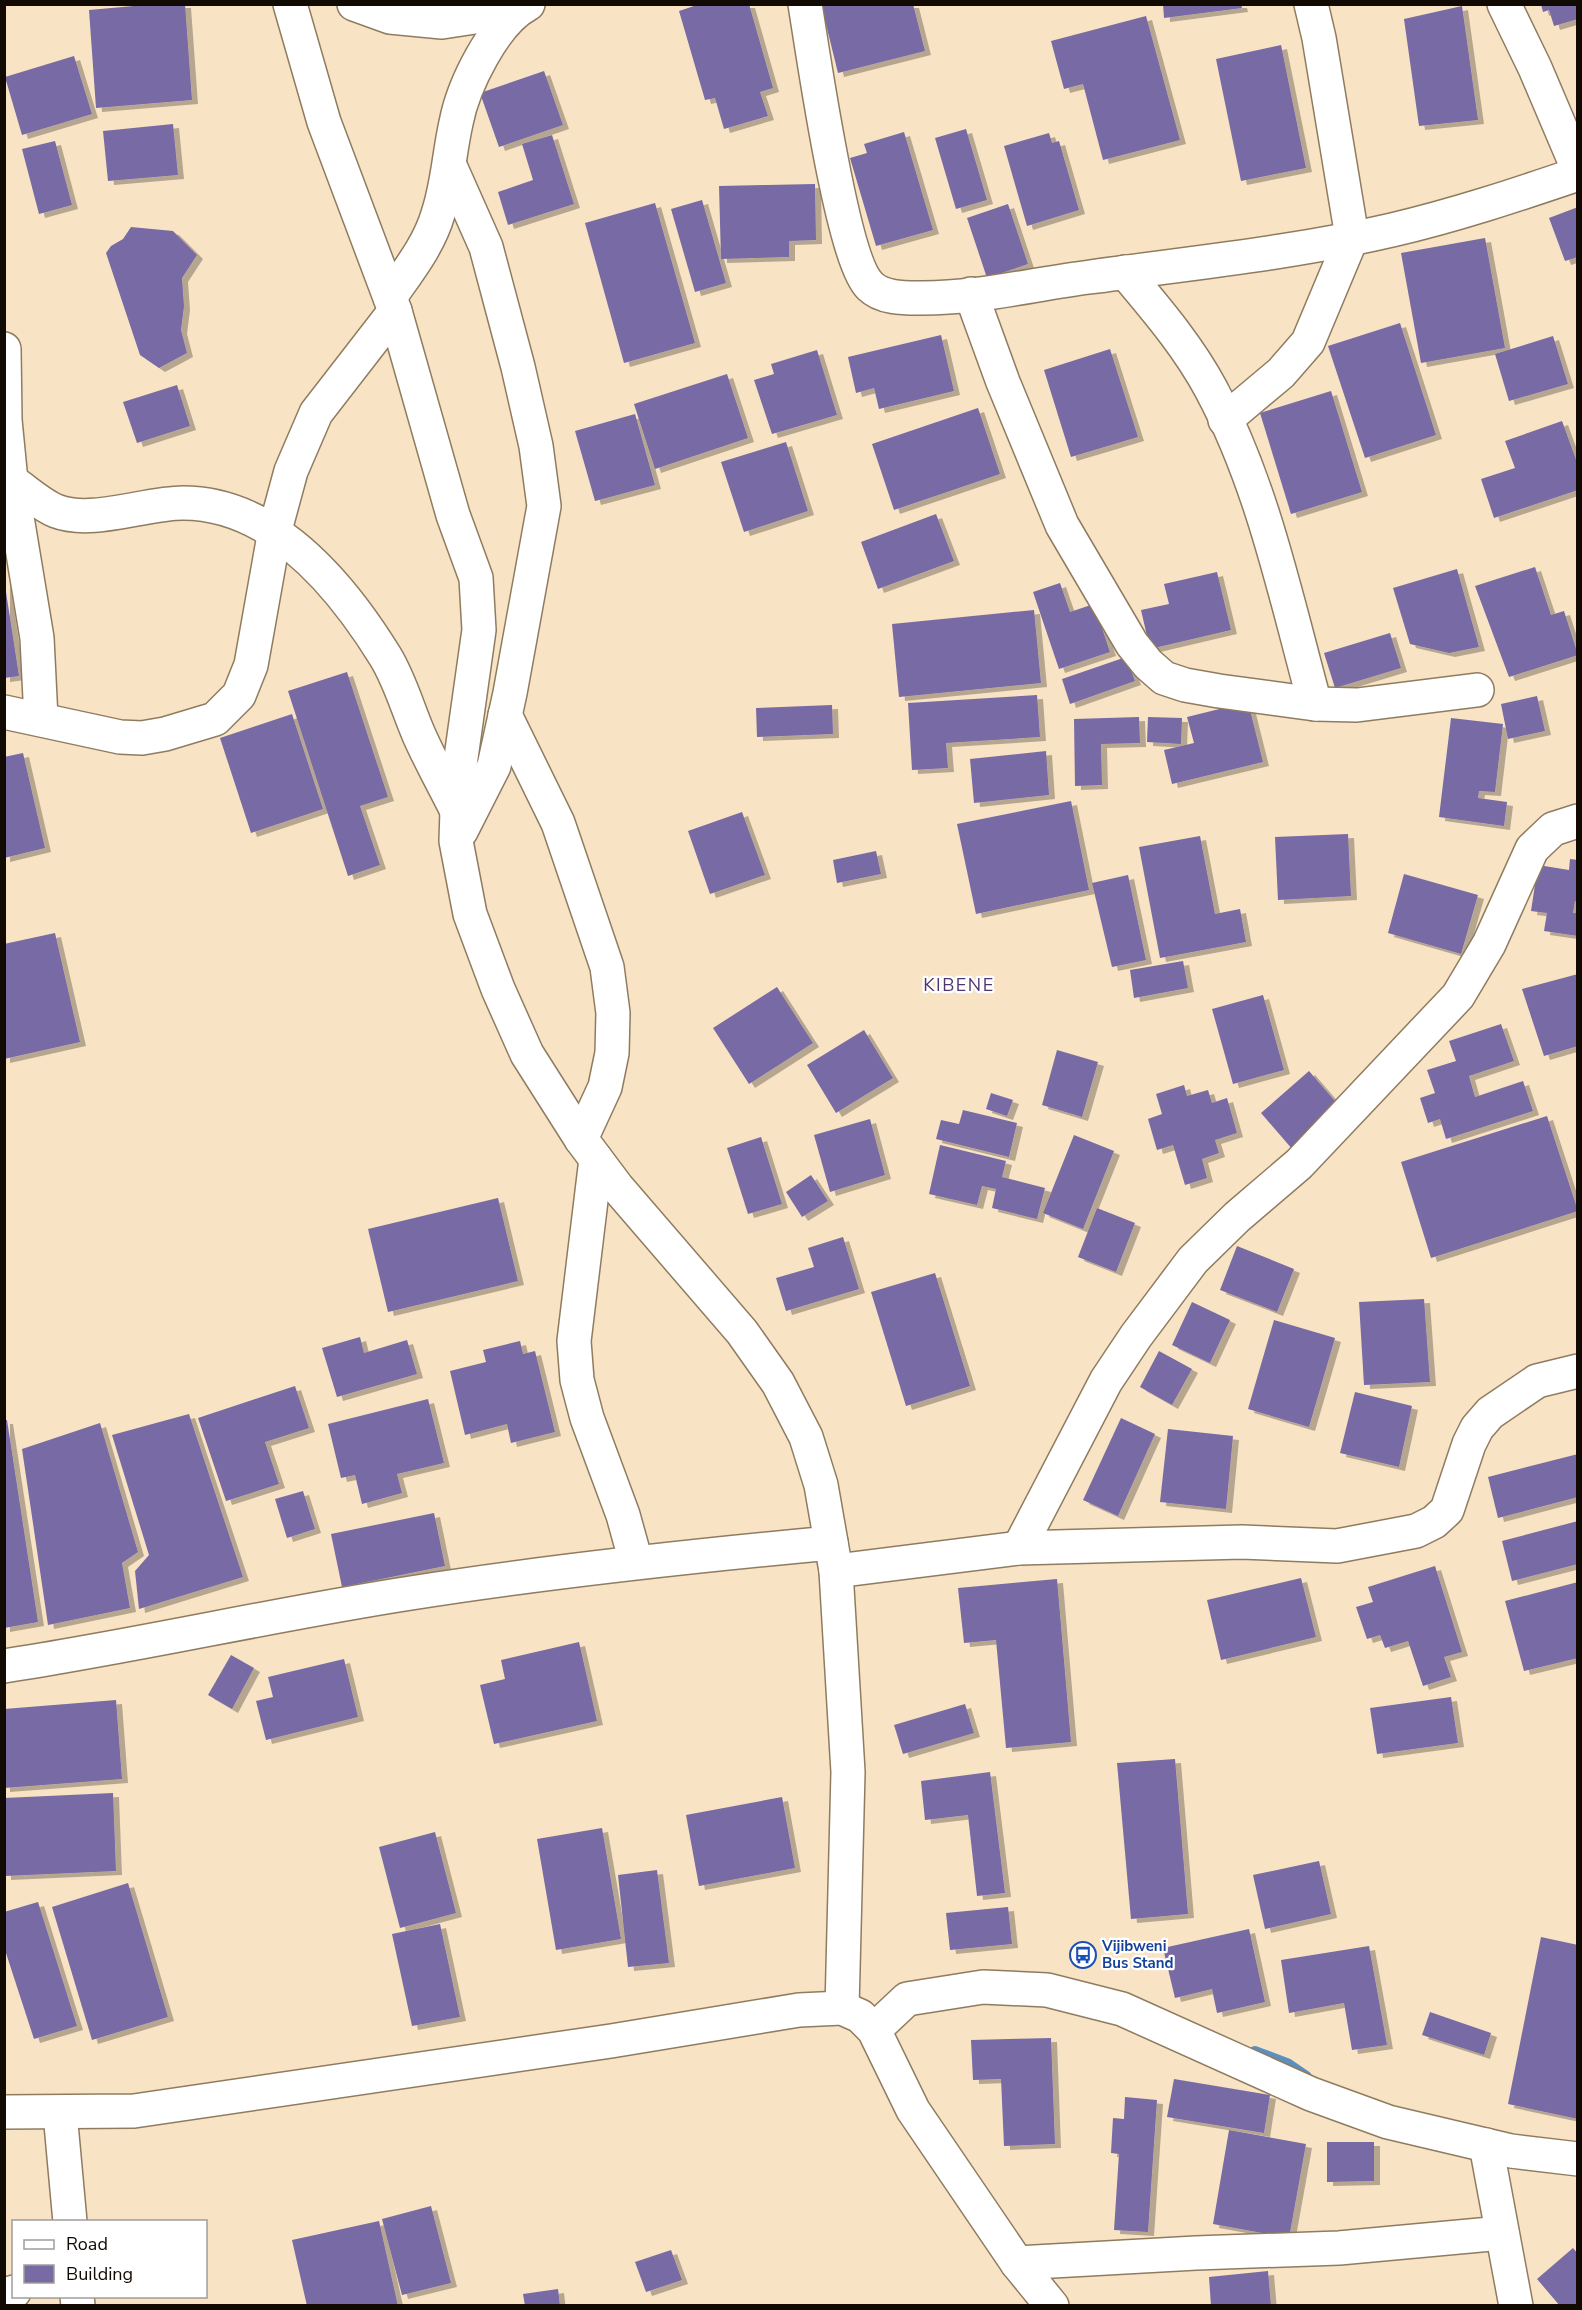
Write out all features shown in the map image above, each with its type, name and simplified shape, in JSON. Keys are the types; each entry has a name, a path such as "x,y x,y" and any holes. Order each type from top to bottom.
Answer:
{"street":[{"path":"290,4 324,122 393,304 453,515 476,578 480,612 477,658 458,778 456,826 470,914 498,989 527,1054 588,1149 742,1332 778,1383 806,1437 821,1485 833,1557 848,1772 842,2008"},
{"path":"354,4 390,17 442,22 521,8"},
{"path":"805,4 824,121 849,233 861,273 871,288 891,296 921,298 971,294 1252,257 1473,210 1578,172 1535,68 1504,4"},
{"path":"1225,420 1281,373 1308,342 1352,237 1319,38 1311,4"},
{"path":"4,712 120,737 141,738 165,734 215,719 239,695 251,665 275,531 291,471 316,413 368,351 418,257 438,216 450,166 456,122 475,71 491,39 521,8"},
{"path":"450,166 486,247 521,378 536,447 544,506 494,766 456,826"},
{"path":"1125,272 1176,333 1211,389 1247,470 1263,518 1315,704"},
{"path":"971,294 1003,382 1062,525 1132,644 1148,664 1164,678 1185,685 1315,704 1357,705 1477,690"},
{"path":"4,350 5,420 11,481 37,638 41,720"},
{"path":"11,481 57,511 89,516 161,504 185,503 219,507 253,518 275,531 309,561 350,606 386,657 456,826"},
{"path":"505,715 558,823 608,967 613,1012 612,1053 588,1149 574,1341 577,1380 586,1418 623,1515 636,1562"},
{"path":"1019,1548 1106,1381 1136,1336 1193,1260 1237,1217 1299,1164 1458,996 1489,944 1532,849 1553,829 1578,821"},
{"path":"4,1666 118,1649 411,1593 636,1562 1242,1542 1337,1546 1416,1531 1434,1522 1447,1510 1469,1444 1477,1428 1490,1413 1537,1381 1578,1371"},
{"path":"874,2030 907,1999 983,1987 1047,1990 1122,2009 1311,2094 1388,2122 1486,2145 1578,2159"},
{"path":"4,2112 60,2113 134,2110 611,2041 800,2010 842,2008 860,2016 874,2030 913,2110 1017,2264 1052,2306"},
{"path":"60,2113 70,2220"},
{"path":"1486,2145 1516,2306"},
{"path":"1017,2264 1196,2253 1339,2248 1502,2233"}],"building":[{"path":"156,4 185,4 192,100 96,108 89,10"},
{"path":"700,4 749,4 773,88 760,92 768,116 724,129 715,98 705,100 679,11"},
{"path":"821,4 913,4 925,51 838,73"},
{"path":"1163,4 1241,4 1242,8 1164,18"},
{"path":"1541,4 1578,4 1578,19 1554,26 1549,10 1543,12"},
{"path":"1462,6 1478,120 1419,126 1404,19"},
{"path":"1146,16 1180,140 1103,160 1083,84 1064,89 1051,41"},
{"path":"1281,45 1306,168 1241,181 1216,59"},
{"path":"74,56 92,114 22,135 5,77"},
{"path":"544,71 563,125 499,147 480,93"},
{"path":"173,124 178,175 108,181 103,131"},
{"path":"966,129 987,200 956,209 935,138"},
{"path":"904,132 933,230 876,246 850,158 867,153 864,144"},
{"path":"1049,133 1052,143 1059,141 1079,210 1027,226 1004,146"},
{"path":"552,135 574,204 508,225 498,192 533,180 522,144"},
{"path":"55,141 72,205 39,214 22,149"},
{"path":"815,184 816,240 789,241 789,257 721,259 719,186"},
{"path":"702,200 726,283 695,292 671,209"},
{"path":"655,203 695,343 624,363 585,223"},
{"path":"1008,204 1028,264 987,278 967,218"},
{"path":"1578,207 1578,257 1565,261 1549,218"},
{"path":"131,227 173,231 197,255 182,278 184,306 181,330 187,353 159,368 140,355 106,253 111,246 123,239"},
{"path":"1485,238 1505,348 1421,363 1401,253"},
{"path":"1400,323 1436,435 1365,458 1328,346"},
{"path":"941,335 954,391 879,409 874,388 856,393 848,357"},
{"path":"1553,336 1568,384 1509,401 1495,354"},
{"path":"1110,349 1138,437 1071,457 1044,370"},
{"path":"817,350 837,415 772,434 754,380 774,374 771,364"},
{"path":"727,374 748,438 655,469 634,404"},
{"path":"177,385 190,426 137,443 123,402"},
{"path":"1331,391 1362,492 1291,514 1260,413"},
{"path":"978,408 1000,474 894,510 872,444"},
{"path":"635,414 655,485 595,501 575,431"},
{"path":"1562,421 1578,465 1578,490 1494,518 1481,479 1515,468 1505,441"},
{"path":"786,442 808,511 744,532 721,462"},
{"path":"936,514 954,561 878,589 861,542"},
{"path":"1535,567 1551,615 1564,611 1578,655 1509,677 1475,586"},
{"path":"1457,569 1479,647 1449,653 1410,644 1393,588"},
{"path":"1217,572 1231,630 1150,649 1141,610 1169,604 1164,584"},
{"path":"4,579 19,676 4,678"},
{"path":"1060,583 1070,612 1094,604 1110,652 1059,669 1033,592"},
{"path":"1034,610 1041,683 899,697 892,624"},
{"path":"1390,633 1401,668 1335,688 1324,653"},
{"path":"1126,657 1135,681 1070,704 1062,679"},
{"path":"347,672 388,797 360,806 380,865 348,876 288,691"},
{"path":"1037,695 1040,737 946,743 948,768 912,770 908,703"},
{"path":"1537,696 1545,731 1508,739 1501,704"},
{"path":"1248,702 1263,762 1172,784 1164,750 1194,743 1187,717"},
{"path":"832,705 833,734 757,737 756,708"},
{"path":"292,714 323,809 251,833 220,738"},
{"path":"1139,717 1140,743 1101,744 1102,785 1075,786 1074,719"},
{"path":"1148,717 1182,718 1181,744 1147,742"},
{"path":"1451,718 1503,724 1495,792 1479,791 1478,798 1507,802 1504,826 1439,817"},
{"path":"1046,751 1049,795 974,803 970,759"},
{"path":"23,753 45,848 4,858 4,757"},
{"path":"1071,801 1089,890 976,914 957,824"},
{"path":"742,812 765,875 710,894 688,831"},
{"path":"1348,834 1351,896 1278,900 1275,837"},
{"path":"1200,836 1215,914 1240,909 1246,942 1160,958 1139,847"},
{"path":"876,851 881,874 837,883 833,860"},
{"path":"1570,859 1578,860 1578,901 1575,901 1573,913 1578,913 1578,936 1544,931 1547,913 1531,911 1538,865 1569,870"},
{"path":"1404,874 1478,895 1461,954 1388,933"},
{"path":"1128,875 1146,960 1112,967 1092,883"},
{"path":"55,933 80,1042 4,1059 4,944"},
{"path":"1183,961 1188,988 1134,998 1130,970"},
{"path":"1578,974 1578,1046 1544,1056 1522,989"},
{"path":"777,987 813,1043 749,1084 713,1028"},
{"path":"1263,995 1284,1070 1233,1084 1212,1009"},
{"path":"1501,1024 1514,1061 1469,1076 1475,1097 1523,1081 1533,1111 1446,1139 1440,1119 1428,1123 1420,1098 1435,1093 1427,1070 1456,1061 1449,1041"},
{"path":"864,1030 893,1078 836,1113 807,1065"},
{"path":"1057,1050 1098,1062 1082,1117 1042,1105"},
{"path":"1309,1071 1341,1108 1293,1150 1261,1113"},
{"path":"1184,1085 1187,1096 1208,1090 1212,1103 1227,1098 1237,1133 1215,1140 1219,1153 1202,1159 1207,1178 1185,1185 1173,1145 1157,1150 1148,1119 1162,1114 1156,1094"},
{"path":"991,1093 1013,1100 1007,1116 986,1109"},
{"path":"963,1110 1017,1123 1009,1157 936,1139 941,1120 959,1124"},
{"path":"1547,1116 1578,1211 1431,1258 1401,1162"},
{"path":"870,1119 885,1175 830,1192 814,1135"},
{"path":"1074,1135 1114,1151 1083,1229 1043,1213"},
{"path":"761,1137 782,1204 748,1214 727,1148"},
{"path":"940,1145 1006,1161 1002,1177 1045,1188 1037,1219 992,1208 996,1189 982,1186 977,1205 929,1194"},
{"path":"811,1175 828,1201 802,1217 786,1192"},
{"path":"498,1198 518,1281 388,1312 368,1229"},
{"path":"1097,1208 1135,1223 1116,1272 1078,1257"},
{"path":"843,1237 859,1289 786,1311 776,1278 814,1267 808,1248"},
{"path":"1237,1246 1294,1269 1277,1312 1220,1290"},
{"path":"935,1273 970,1386 906,1406 871,1292"},
{"path":"1424,1299 1430,1382 1364,1385 1359,1302"},
{"path":"1192,1302 1230,1320 1210,1363 1172,1345"},
{"path":"1274,1320 1335,1338 1309,1427 1248,1409"},
{"path":"360,1337 364,1353 407,1340 417,1374 337,1397 322,1348"},
{"path":"520,1341 523,1354 535,1351 555,1432 511,1443 507,1424 465,1435 450,1371 486,1362 483,1350"},
{"path":"1159,1351 1192,1369 1172,1405 1140,1387"},
{"path":"295,1386 309,1428 265,1442 279,1484 226,1501 198,1418"},
{"path":"1355,1392 1412,1406 1399,1467 1340,1453"},
{"path":"428,1399 444,1463 397,1474 402,1493 362,1504 355,1475 341,1478 328,1424"},
{"path":"189,1414 243,1577 139,1609 135,1571 149,1555 112,1435"},
{"path":"1121,1418 1155,1434 1118,1516 1083,1500"},
{"path":"4,1420 7,1420 38,1622 4,1628"},
{"path":"100,1423 138,1552 122,1563 130,1608 48,1625 22,1449"},
{"path":"1168,1429 1233,1436 1226,1509 1160,1502"},
{"path":"1578,1454 1578,1497 1498,1518 1488,1477"},
{"path":"303,1491 315,1529 287,1538 275,1499"},
{"path":"434,1513 445,1566 342,1587 331,1534"},
{"path":"1578,1521 1578,1564 1512,1581 1502,1541"},
{"path":"1435,1566 1462,1652 1444,1657 1451,1677 1423,1686 1408,1641 1385,1648 1380,1635 1367,1639 1356,1607 1373,1602 1368,1587"},
{"path":"1301,1578 1316,1637 1221,1660 1207,1600"},
{"path":"1057,1579 1071,1742 1006,1748 996,1640 964,1643 958,1588"},
{"path":"1578,1582 1578,1658 1524,1671 1505,1601"},
{"path":"579,1642 597,1721 494,1744 480,1685 505,1679 501,1660"},
{"path":"231,1655 254,1668 232,1709 208,1695"},
{"path":"344,1659 358,1717 266,1740 256,1701 273,1697 268,1677"},
{"path":"1451,1697 1458,1743 1377,1754 1370,1708"},
{"path":"116,1700 122,1779 4,1788 4,1709"},
{"path":"965,1704 974,1733 903,1754 894,1725"},
{"path":"1175,1759 1188,1914 1131,1919 1117,1763"},
{"path":"990,1772 1005,1893 977,1896 968,1815 925,1820 921,1781"},
{"path":"113,1793 116,1871 5,1876 4,1798"},
{"path":"782,1797 795,1868 699,1886 686,1815"},
{"path":"602,1828 621,1939 556,1950 537,1839"},
{"path":"435,1832 456,1913 400,1928 379,1847"},
{"path":"1319,1861 1331,1914 1265,1929 1253,1875"},
{"path":"657,1870 669,1963 628,1967 618,1875"},
{"path":"128,1883 168,2017 92,2040 52,1907"},
{"path":"38,1902 77,2026 34,2039 4,1947 4,1912"},
{"path":"1008,1907 1012,1944 950,1950 946,1913"},
{"path":"440,1924 460,2017 412,2026 392,1934"},
{"path":"1249,1929 1265,2002 1217,2013 1212,1989 1175,1998 1163,1948"},
{"path":"1541,1937 1578,1945 1578,2119 1508,2104"},
{"path":"1369,1946 1387,2045 1352,2050 1344,2003 1289,2013 1281,1960"},
{"path":"1430,2012 1491,2033 1484,2055 1422,2035"},
{"path":"1051,2038 1055,2144 1004,2146 1001,2079 973,2080 971,2040"},
{"path":"1174,2079 1270,2095 1264,2133 1167,2117"},
{"path":"1125,2097 1157,2100 1148,2232 1114,2230 1119,2154 1111,2153 1113,2118 1124,2119"},
{"path":"1229,2130 1306,2144 1289,2238 1213,2224"},
{"path":"1327,2142 1374,2142 1374,2181 1327,2182"},
{"path":"431,2206 451,2283 402,2295 382,2219"},
{"path":"379,2221 398,2306 307,2306 292,2240"},
{"path":"1573,2248 1578,2254 1578,2306 1560,2306 1537,2279"},
{"path":"671,2250 682,2280 646,2292 635,2262"},
{"path":"1268,2271 1271,2306 1211,2306 1209,2277"},
{"path":"558,2289 560,2306 525,2306 523,2294"}],"waterway":[{"path":"1255,2052 1287,2064 1306,2077"}],"place":[{"name":"Vijibweni Bus Stand","path":"1083,1955"}],"district":[{"name":"KIBENE","path":"959,985"}]}
